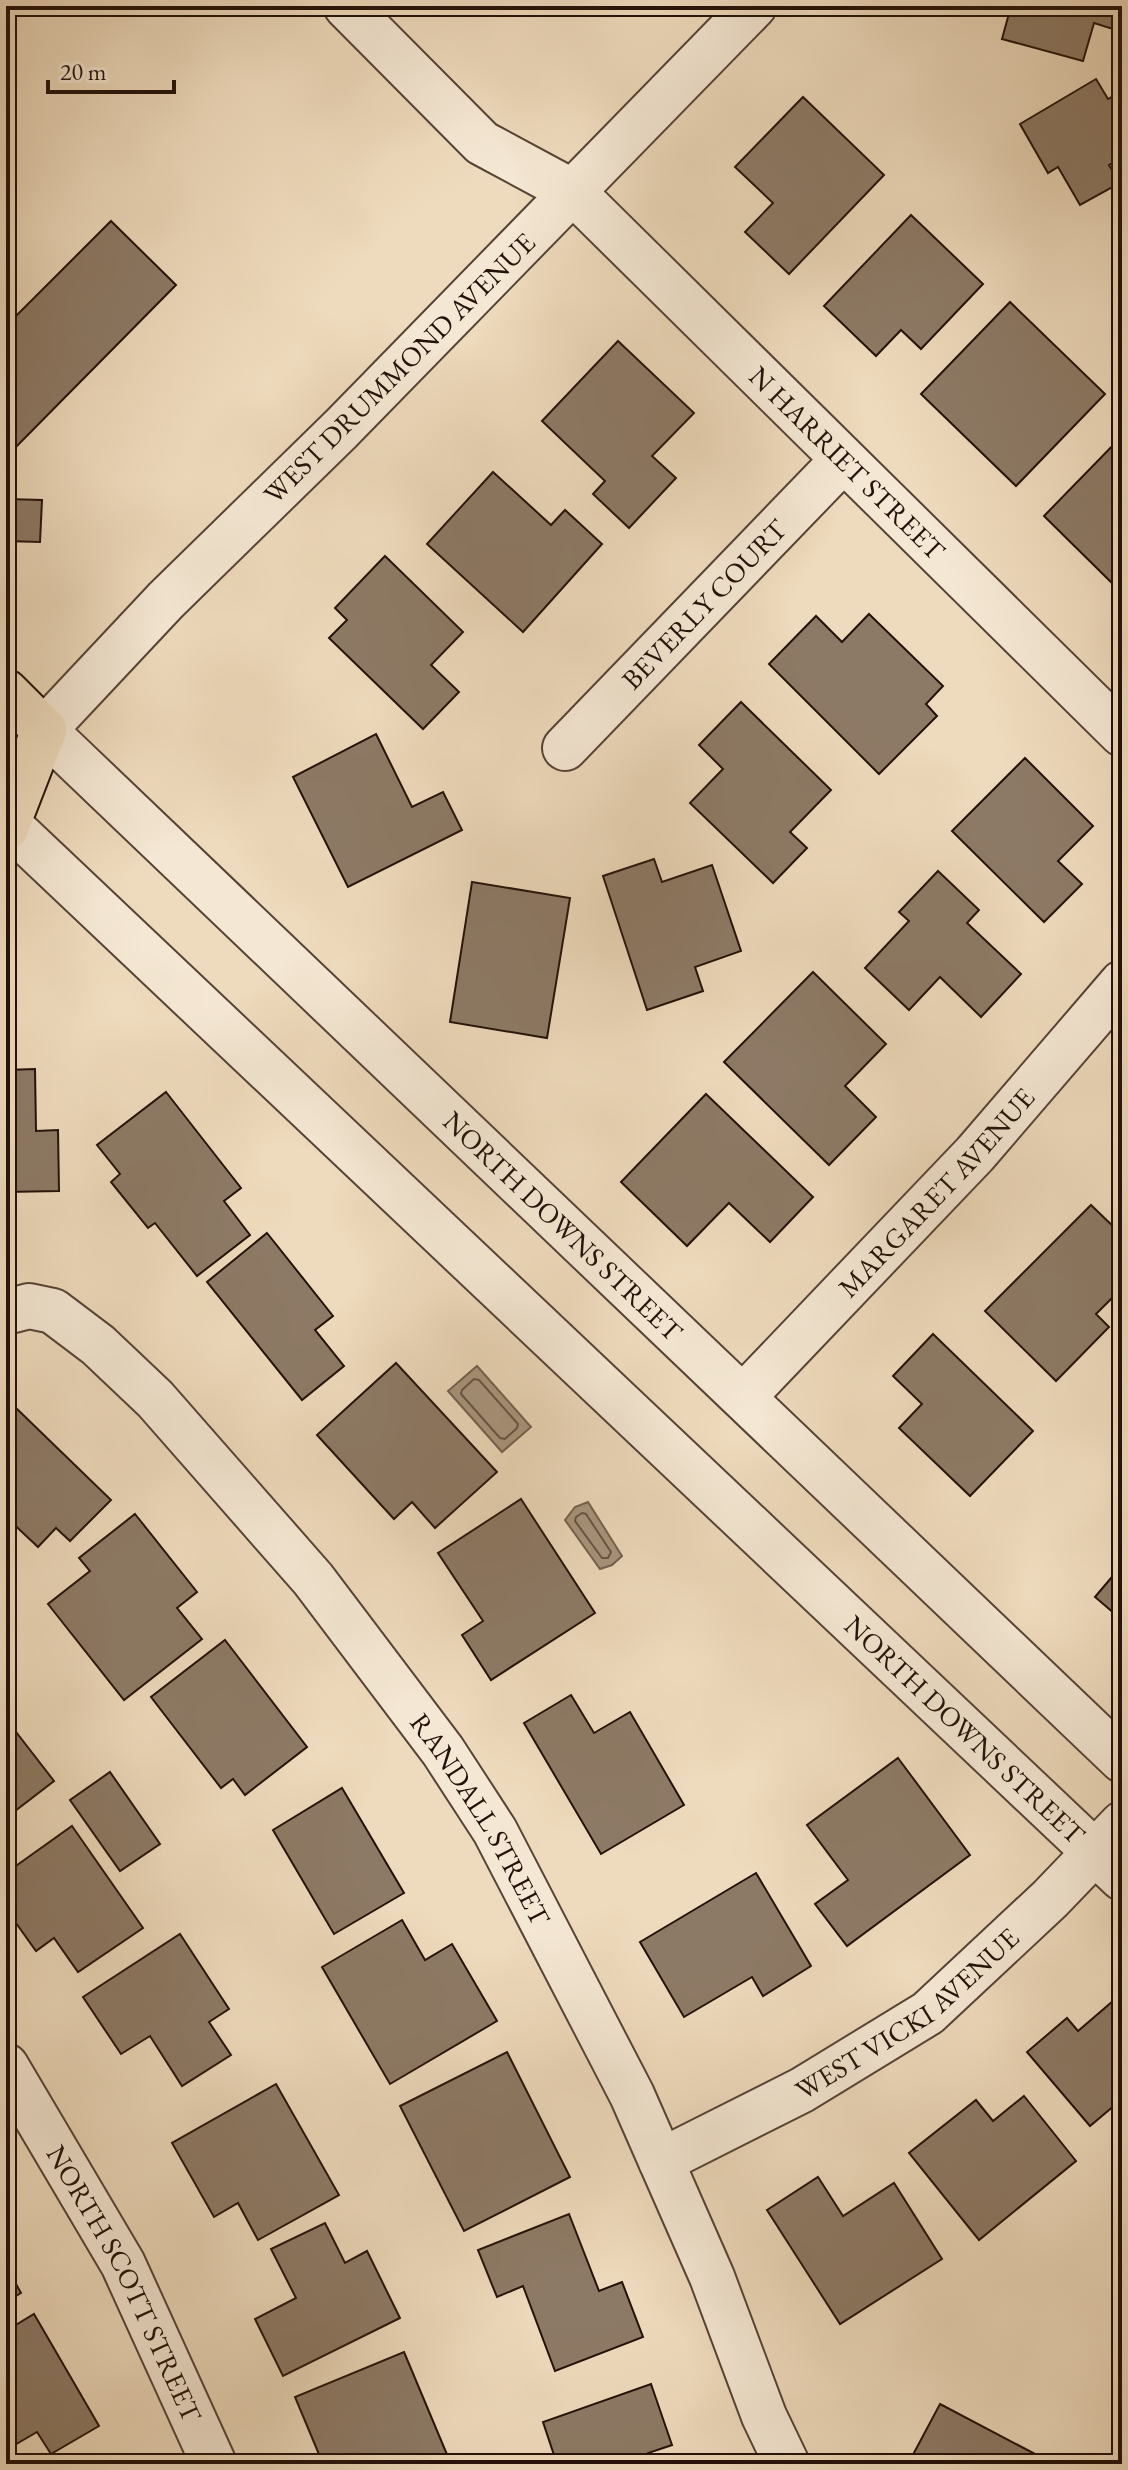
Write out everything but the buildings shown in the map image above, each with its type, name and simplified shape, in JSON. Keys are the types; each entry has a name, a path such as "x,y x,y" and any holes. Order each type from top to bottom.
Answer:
{"main road":[{"name":"NORTH DOWNS STREET","path":"6,692 25,734"},
{"name":"WEST DRUMMOND AVENUE","path":"7,825 25,734"}],"street":[{"name":"N HARRIET STREET","path":"346,6 482,143 573,192 842,461 1122,734"},
{"name":"WEST DRUMMOND AVENUE","path":"25,734 341,429 754,6"},
{"name":"BEVERLY COURT","path":"565,748 842,461"},
{"name":"NORTH DOWNS STREET","path":"25,734 744,1396 1122,1760"},
{"name":"NORTH DOWNS STREET","path":"7,825 1113,1851"},
{"name":"MARGARET AVENUE","path":"744,1396 975,1154 1122,983"},
{"name":"RANDALL STREET","path":"6,1312 29,1306 53,1311 98,1345 155,1399 313,1579 443,1751 495,1831 632,2095 712,2277 764,2416 787,2464"},
{"name":"WEST VICKI AVENUE","path":"661,2161 802,2090 928,2013 1050,1899 1113,1851"},
{"name":"NORTH SCOTT STREET","path":"6,2066 123,2264 214,2464"}],"water":[{"path":"477,1366 531,1427 502,1452 448,1391"},
{"path":"588,1502 622,1556 612,1565 600,1569 565,1520 575,1507"}]}
